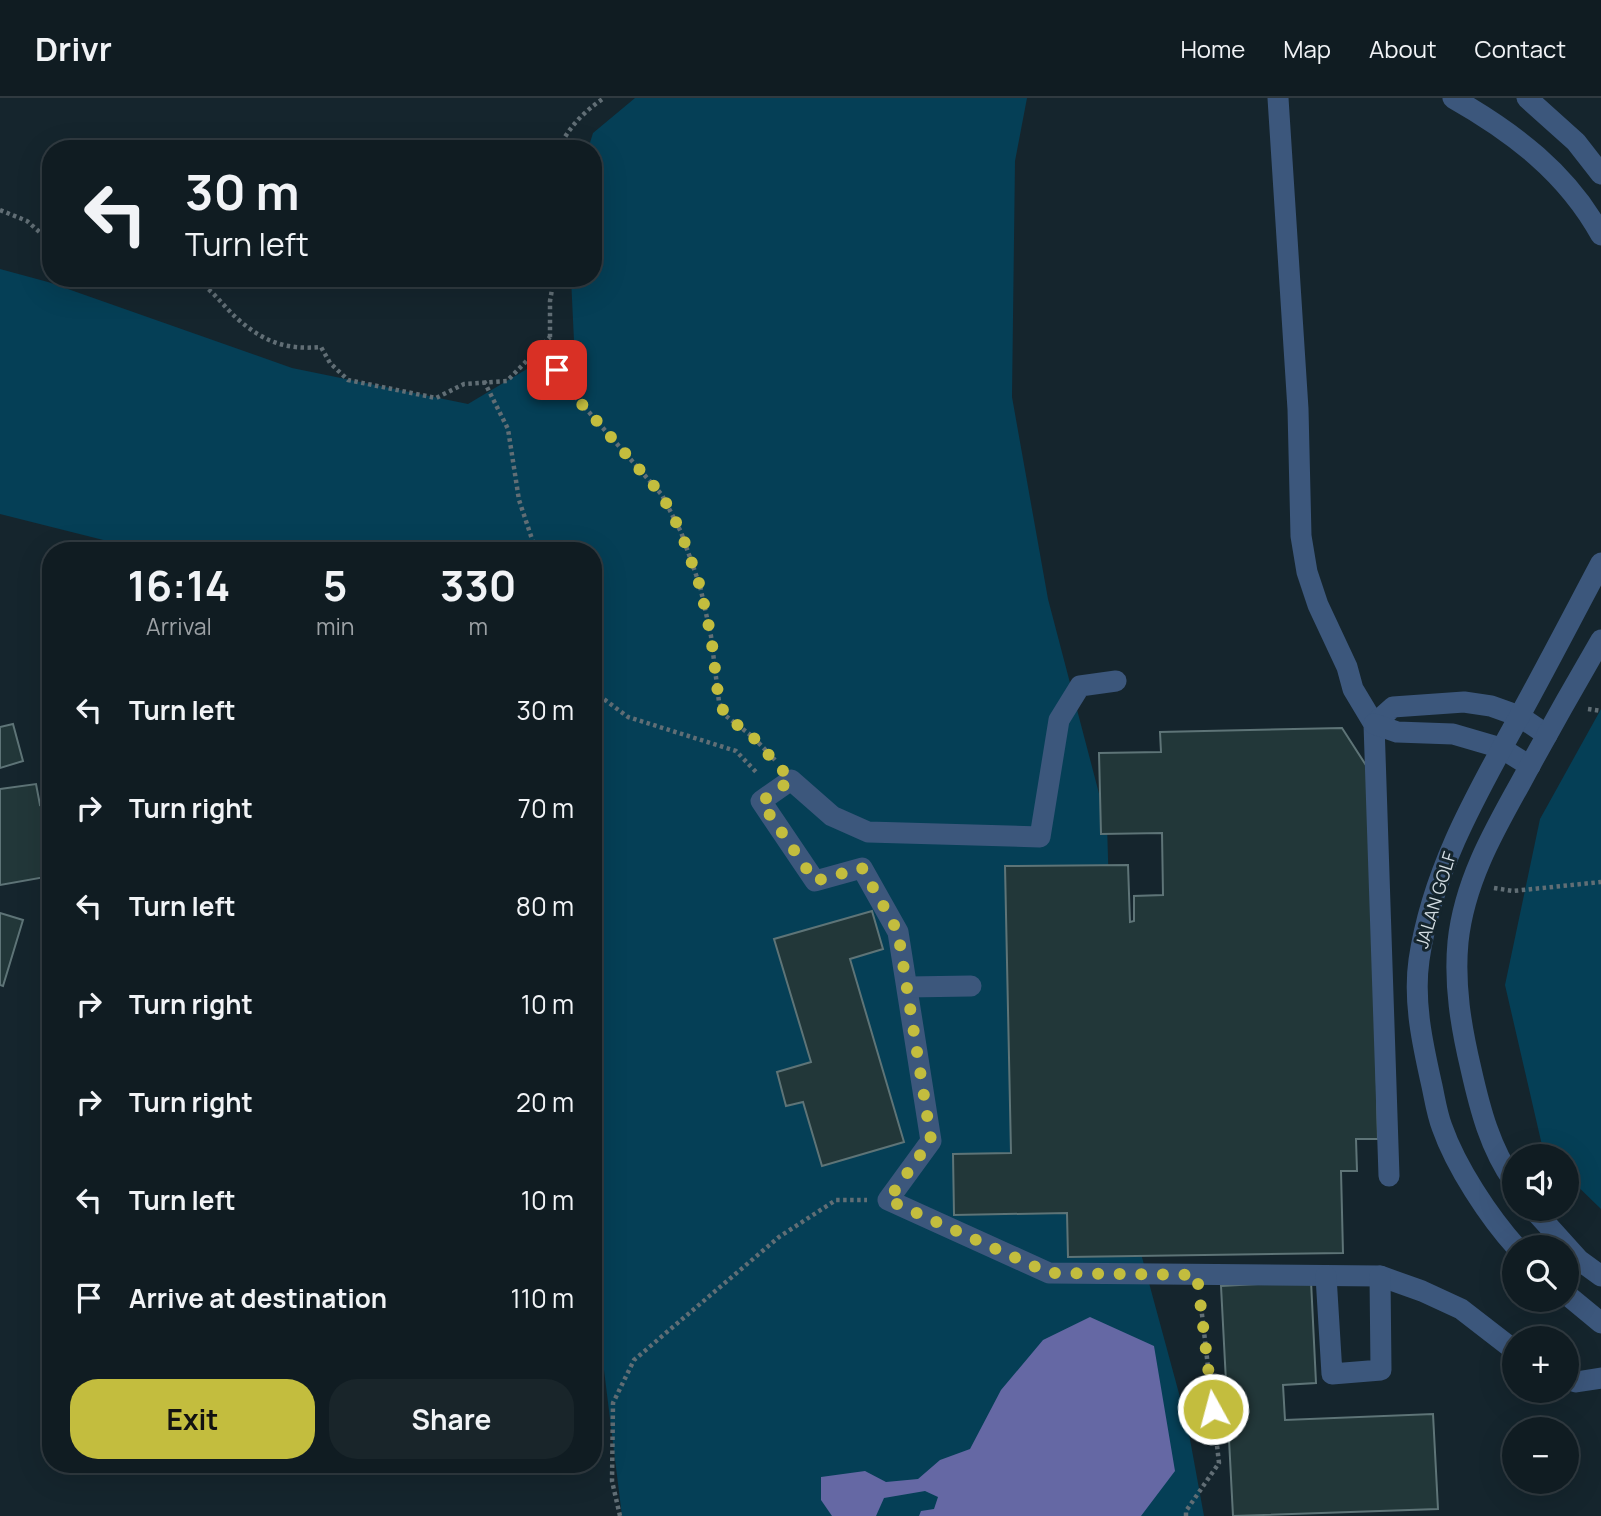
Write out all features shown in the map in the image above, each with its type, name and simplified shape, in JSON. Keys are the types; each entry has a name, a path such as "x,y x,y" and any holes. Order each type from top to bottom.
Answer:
{"street":[{"path":"1278,98 1298,409 1301,536 1318,605 1347,667 1353,689 1374,724 1389,1176"},
{"path":"1453,98 1511,134 1538,156 1579,201 1601,235"},
{"path":"1527,98 1576,142 1601,174"},
{"name":"JALAN GOLF","path":"1506,1235 1495,1223 1467,1177 1442,1128 1423,1046 1417,982 1419,961 1441,871 1465,814 1601,563"},
{"name":"JALAN GOLF","path":"1502,1162 1483,1122 1464,1041 1457,989 1458,941 1471,884 1485,848 1601,640"},
{"path":"1116,681 1080,686 1059,720 1040,837 868,832 832,816 783,786 761,802 815,881 862,868 898,932 931,1140 888,1200 1049,1273 1380,1276 1461,1309 1502,1341"},
{"path":"1374,724 1393,707 1464,702 1491,706 1519,716 1547,735"},
{"path":"1374,724 1397,732 1453,734 1501,748 1530,766"},
{"path":"908,988 971,986"},
{"path":"1544,1221 1579,1260 1601,1276"},
{"path":"1326,1276 1332,1374 1381,1370 1380,1276"},
{"path":"1579,1305 1601,1323"},
{"path":"1579,1382 1601,1378"}],"path":[{"path":"563,140 588,109 604,98"},
{"path":"0,210 27,221 42,234"},
{"path":"205,287 239,321 281,346 297,349 321,347 330,363 348,380 436,398 464,384 507,381 550,337"},
{"path":"552,287 550,355 565,385 662,495 681,532 700,586 711,636 719,702 726,716 753,737 783,786"},
{"path":"484,382 508,429 519,500 533,542"},
{"path":"602,698 628,717 736,751 783,786"},
{"path":"1471,884 1513,891 1601,882"},
{"path":"620,1516 612,1481 613,1403 634,1360 779,1237 836,1200 888,1200"},
{"path":"1186,1516 1186,1511 1219,1463 1197,1275"}],"shaded area":[{"path":"635,98 1027,98 1015,161 1012,397 1048,599 1107,824 1117,1165 1187,1423 1204,1516 622,1516 602,1354 602,542 111,542 0,514 0,269 42,280 42,287 62,287 292,368 468,404 574,341 571,287 602,287 602,140 591,140 593,133"},
{"path":"1601,709 1601,1209 1579,1188 1579,1144 1542,1144 1505,985 1540,819"}],"water":[{"path":"1090,1317 1154,1346 1175,1471 1141,1516 919,1516 921,1511 934,1509 938,1497 925,1491 884,1498 876,1516 832,1516 821,1500 821,1477 865,1471 886,1482 918,1479 940,1460 970,1449 1001,1390 1043,1340"}],"building":[{"path":"13,724 23,761 0,768 0,727"},
{"path":"1342,728 1371,773 1378,1139 1356,1139 1357,1171 1341,1171 1343,1253 1068,1257 1067,1213 954,1215 953,1154 1011,1153 1005,866 1128,865 1130,922 1134,921 1134,896 1163,895 1162,833 1101,834 1099,753 1161,752 1160,732"},
{"path":"36,784 42,805 42,878 0,885 0,789"},
{"path":"872,911 883,949 850,959 904,1142 822,1166 803,1102 786,1106 777,1072 811,1062 774,939"},
{"path":"0,913 23,920 3,986 0,985"},
{"path":"1311,1281 1316,1383 1283,1385 1285,1420 1433,1414 1438,1509 1233,1516 1221,1286"}],"route":[{"path":"557,370 565,385 662,495 681,532 700,586 711,636 719,702 726,716 753,737 791,780 761,802 815,881 862,868 898,932 931,1140 888,1200 1049,1273 1197,1275 1213,1409"}]}
